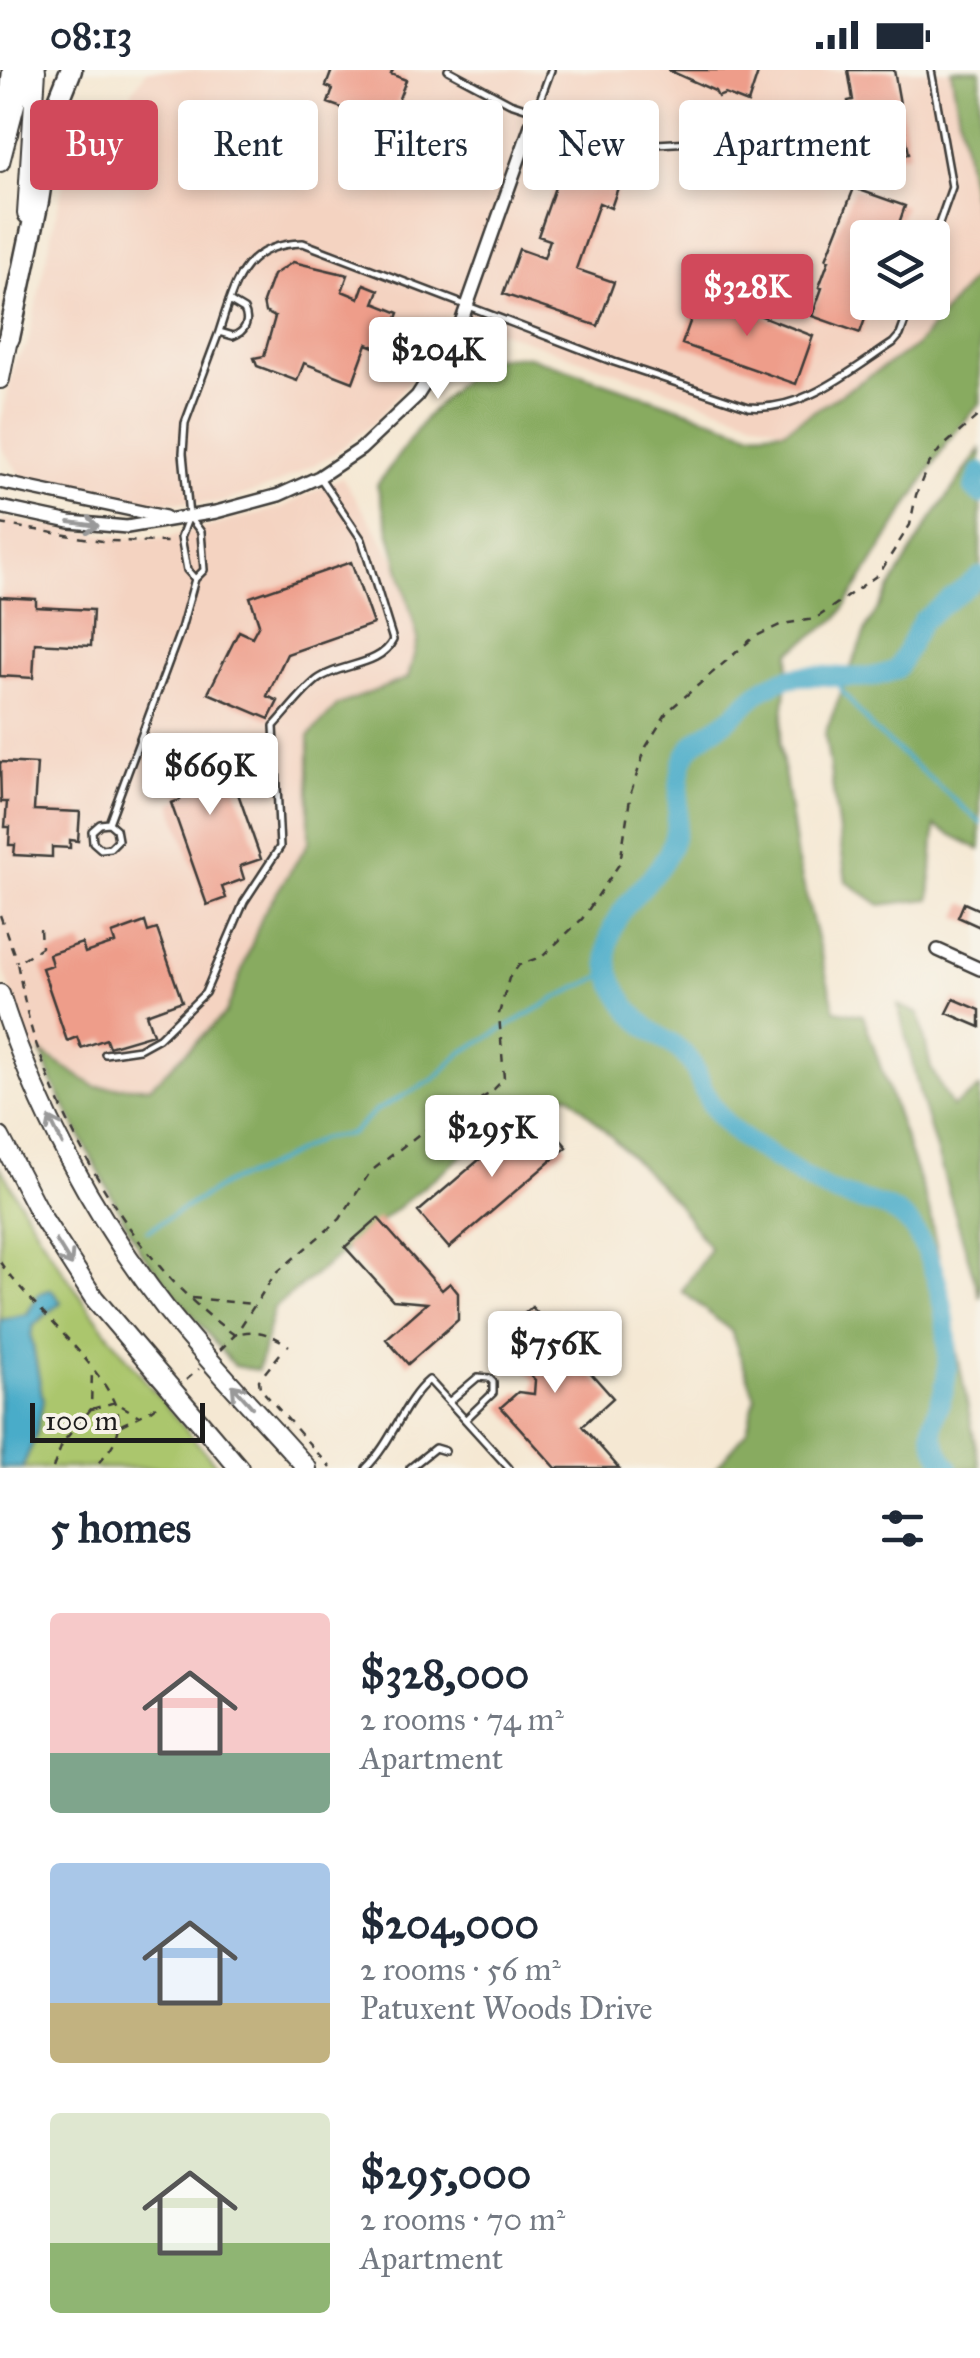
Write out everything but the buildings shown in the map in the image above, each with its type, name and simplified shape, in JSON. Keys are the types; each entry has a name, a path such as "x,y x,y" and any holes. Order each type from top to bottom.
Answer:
{"highway":[{"path":"8,132 14,70"},
{"path":"9,338 50,122 71,70"}],"main road":[{"path":"0,162 24,70"},
{"path":"0,379 28,202 36,70"},
{"path":"0,994 43,1104 88,1190 123,1246 188,1335 307,1468"},
{"path":"0,1137 40,1214 94,1298 239,1468"}],"street":[{"path":"0,507 127,527 266,500 319,477 360,449 417,396 448,351 523,148"},
{"path":"0,482 169,518"},
{"path":"938,950 980,969"}],"lane":[{"path":"448,70 523,107"},
{"path":"540,100 551,70"},
{"path":"931,70 952,187 940,220"},
{"path":"196,578 187,570 181,537 189,516 185,423 239,275 254,257 277,246 303,243 467,308 749,407 765,408 808,397 893,343 905,320"},
{"path":"219,332 233,336 246,323 244,310 229,302"},
{"path":"105,1054 139,1049 159,1038 206,993 244,902 280,847 274,726 319,678 386,651 392,640 362,540 319,477"},
{"path":"108,823 196,578 204,570 201,532 189,516"},
{"path":"108,823 116,829 118,840 110,848 100,849 93,842 92,831 108,823"},
{"path":"450,1402 478,1378 493,1382 493,1393 466,1419"},
{"path":"366,1468 391,1438 416,1392 429,1380 509,1468"},
{"path":"410,1468 435,1448 446,1451"}],"path":[{"path":"218,1352 235,1335 275,1274 340,1220 358,1189 383,1161 504,1080 500,1014 509,978 519,965 544,956 582,918 620,862 630,792 654,730 667,712 754,637 782,624 815,619 878,574 910,525 928,465 940,449 980,414"},
{"path":"165,540 172,542"},
{"path":"0,914 17,963 36,1045 101,1180 149,1253 174,1284 235,1335 268,1334 289,1346"},
{"path":"17,963 42,947 40,928"},
{"path":"0,1262 92,1369 115,1402 120,1426 115,1442 94,1468"},
{"path":"190,1298 254,1304"},
{"path":"280,1354 260,1380 260,1388 331,1468"},
{"path":"182,1384 199,1368"},
{"path":"91,1409 92,1369"},
{"path":"120,1426 162,1401"},
{"path":"52,1468 62,1442 91,1409 115,1402 139,1416"}],"shaded area":[{"path":"147,70 951,70 980,238 980,270 950,306 950,220 850,220 850,320 938,320 915,347 784,430 450,314 423,365 375,422 334,454 275,485 219,503 148,501 22,477 0,446 0,427 15,360 27,346 62,190 158,190 158,100 129,100"},
{"path":"342,477 396,561 419,639 408,679 338,705 309,736 309,842 263,914 226,1013 150,1087 96,1087 29,1046 0,958 0,518 127,538 165,538 283,507"}],"green space":[{"path":"951,70 980,70 980,238"},
{"path":"980,270 980,403 948,441 838,618 790,652 780,743 797,859 835,1010 863,1015 929,1209 980,1468 716,1468 747,1431 755,1397 731,1331 682,1291 710,1249 676,1202 570,1095 537,1095 274,1308 258,1370 234,1366 141,1252 52,1082 42,1053 96,1087 150,1087 226,1013 263,914 309,842 309,736 338,705 408,678 418,639 377,485 427,416 483,358 528,356 750,432 784,430 915,347 938,320 950,320 950,306"},
{"path":"980,450 980,850 935,826 930,899 880,905 846,881 825,734 867,627 928,524"},
{"path":"898,1005 919,1014 931,1068 952,1107 980,1088 980,1298 921,1099"},
{"path":"0,1166 73,1286 219,1468 0,1468"}],"water":[{"path":"51,1289 61,1302 34,1325 31,1335 43,1400 36,1436 22,1468 0,1468 0,1320 27,1314 39,1294"}],"waterway":[{"path":"980,473 974,488 980,494"},
{"path":"949,1468 939,1452 933,1428 945,1385 947,1334 936,1279 914,1230 897,1213 839,1195 809,1180 733,1130 709,1101 685,1055 648,1028 628,1007 613,982 608,954 613,926 671,846 681,768 694,744 757,693 781,680 814,675 863,677 897,669 922,621 980,576"},
{"path":"835,675 842,691 873,729 980,822"},
{"path":"147,1231 227,1182 255,1173 320,1139 351,1134 375,1111 433,1080 461,1053 560,996 611,972"}]}
